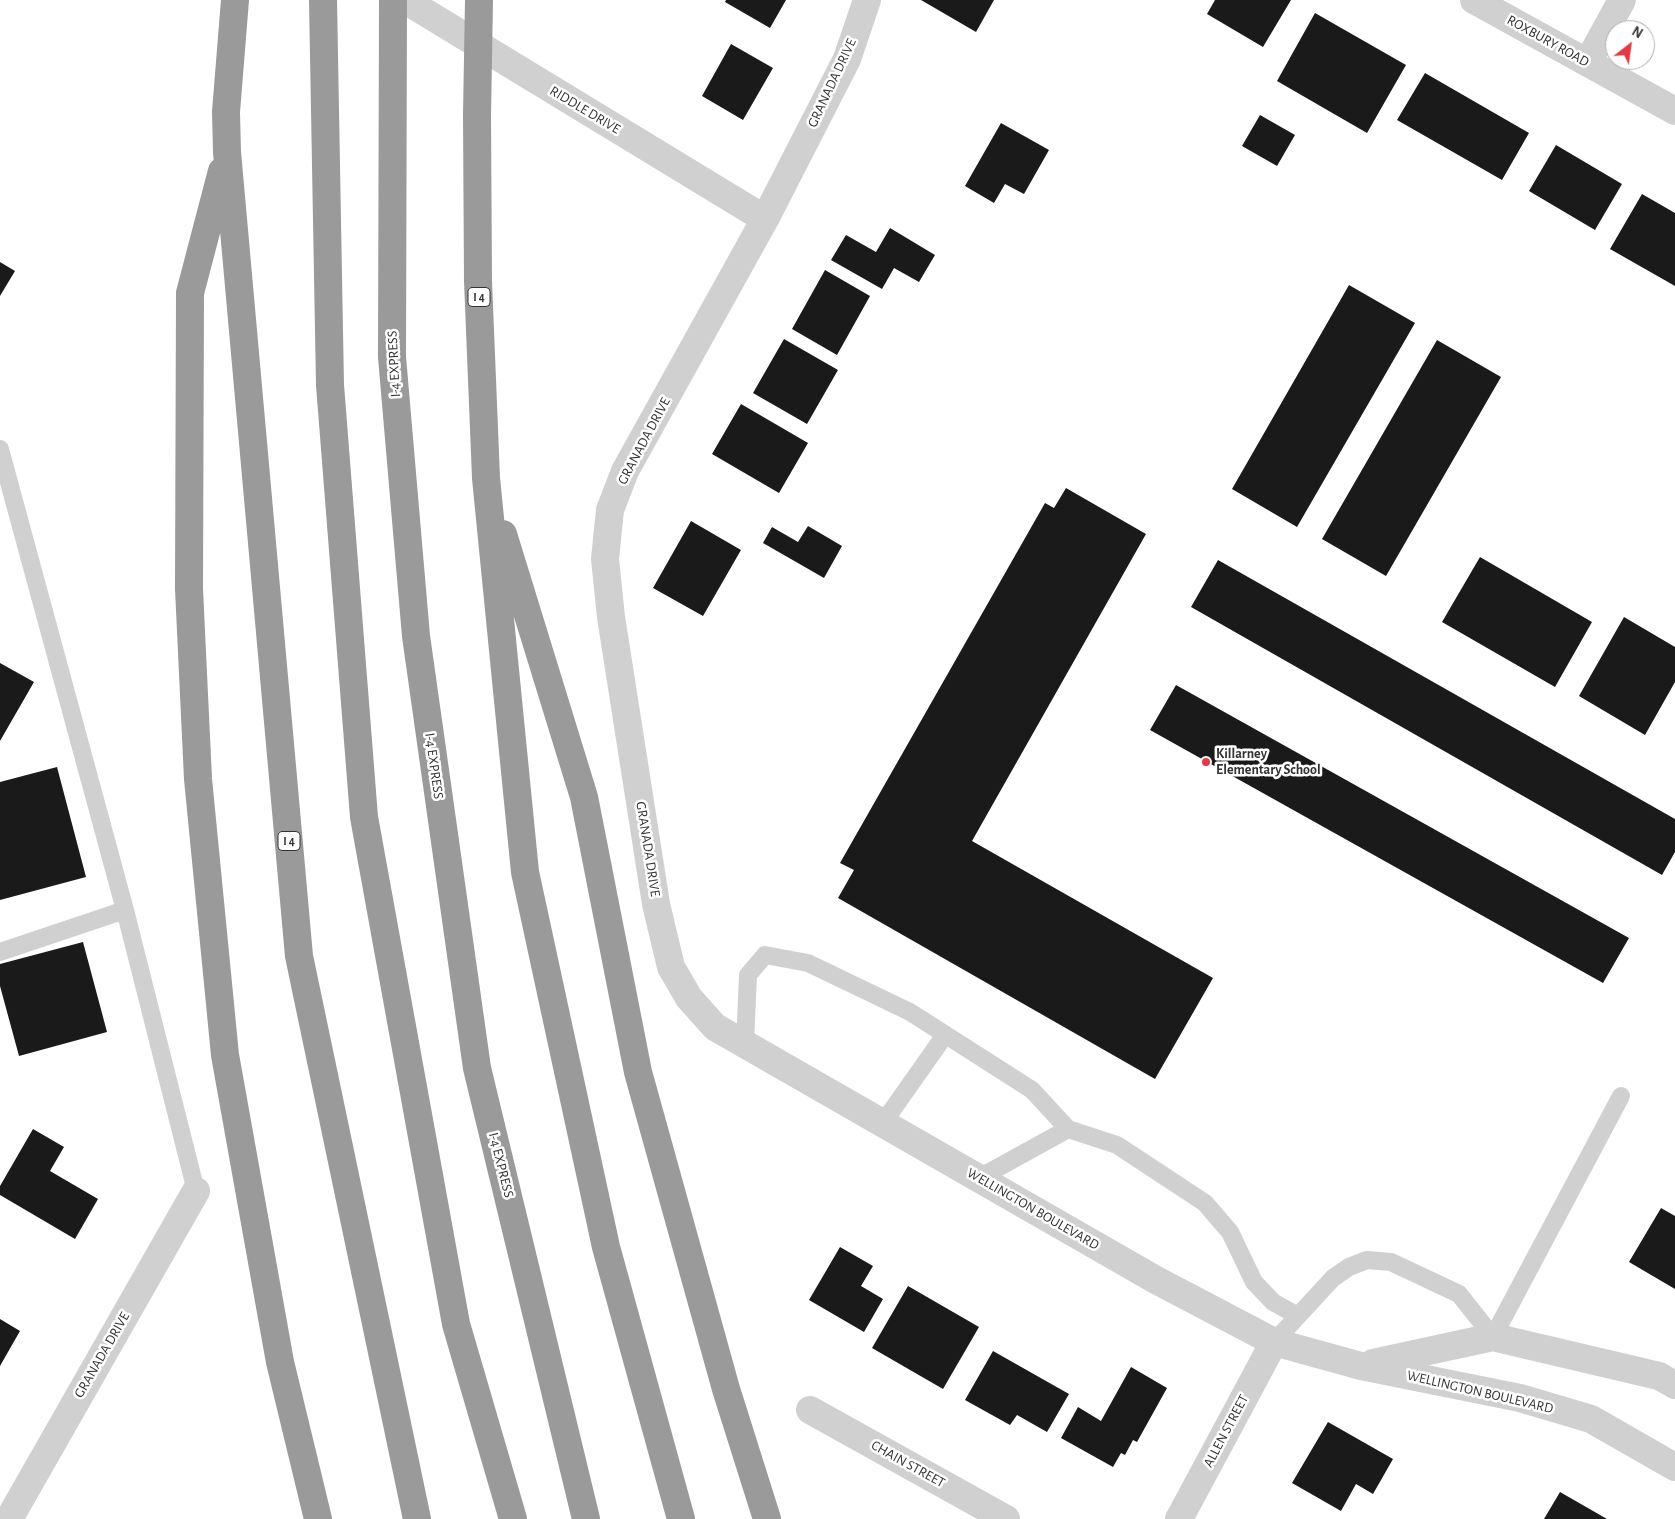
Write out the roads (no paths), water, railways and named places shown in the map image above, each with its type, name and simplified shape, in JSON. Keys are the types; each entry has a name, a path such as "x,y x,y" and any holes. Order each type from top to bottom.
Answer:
{"highway":[{"name":"I 4","path":"235,0 226,112 227,152 300,956 417,1519"},
{"name":"I-4 EXPRESS","path":"393,0 392,358 416,636 477,1068 586,1519"},
{"name":"I 4","path":"479,0 477,115 478,281 486,478 525,872 606,1247 681,1519"},
{"path":"323,7 330,385 364,817 456,1324 513,1519"},
{"path":"227,152 190,292 189,589 198,779 225,1054 280,1362 318,1519"},
{"path":"486,478 584,796 638,1072 726,1389 767,1519"}],"street":[{"name":"RIDDLE DRIVE","path":"405,0 766,219"},
{"name":"GRANADA DRIVE","path":"715,1027 689,998 671,967 663,935 611,617 605,559 610,510 625,471 766,219 847,59 867,0"},
{"name":"ROXBURY ROAD","path":"1474,0 1675,111"},
{"path":"1588,62 1622,0"},
{"name":"WELLINGTON BOULEVARD","path":"715,1027 1156,1280 1274,1342 1362,1366 1520,1398 1591,1419 1675,1467"},
{"name":"GRANADA DRIVE","path":"9,1519 196,1191"},
{"name":"WELLINGTON BOULEVARD","path":"1362,1366 1493,1337 1658,1376 1675,1385"},
{"name":"ALLEN STREET","path":"1179,1519 1274,1342"},
{"name":"CHAIN STREET","path":"810,1410 1006,1519"}],"lane":[{"path":"0,449 125,910 196,1191"},
{"path":"0,952 125,910"},
{"path":"745,1044 748,975 764,954 808,963 910,1012 1032,1090 1068,1129 1117,1145 1205,1203 1230,1232 1254,1282 1273,1302 1298,1316"},
{"path":"883,1123 945,1035"},
{"path":"1274,1342 1333,1278 1350,1267 1367,1260 1391,1262 1459,1294 1493,1337 1621,1096"},
{"path":"979,1178 1068,1129"}],"place":[{"name":"Killarney Elementary School","path":"1206,762"}]}
